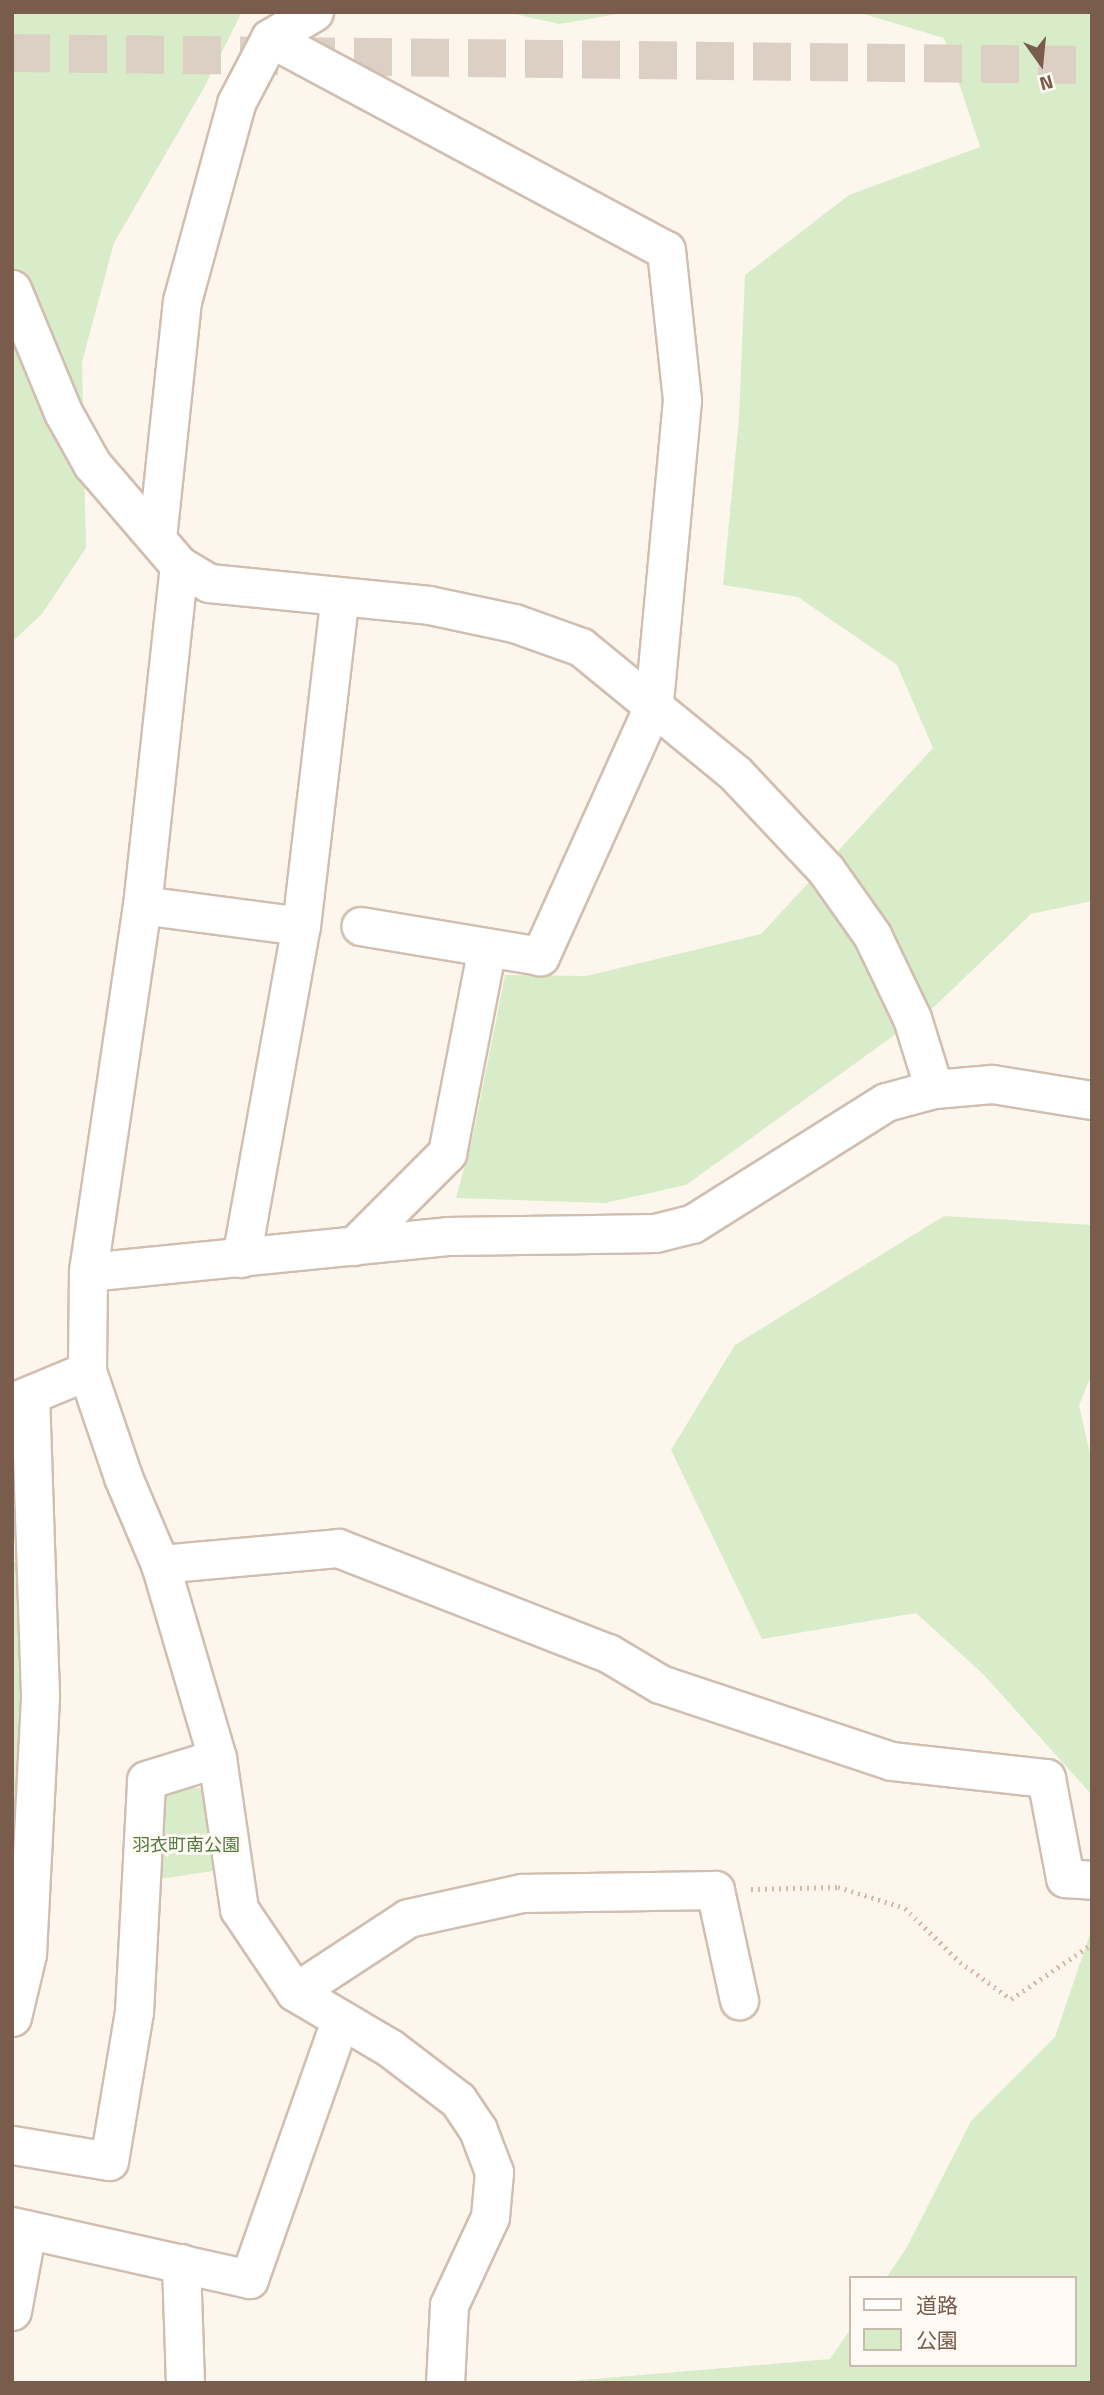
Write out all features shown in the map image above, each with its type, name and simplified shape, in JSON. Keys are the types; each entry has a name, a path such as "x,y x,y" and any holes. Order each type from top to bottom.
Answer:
{"street":[{"path":"314,12 270,38 236,103 181,302 168,552 142,905 88,1272 87,1371 123,1477 160,1564 216,1758 239,1909 295,1992 390,2048 458,2099 478,2130 494,2172 490,2217 449,2305 445,2383"},
{"path":"270,38 666,250 682,400 654,704 540,957 360,926"},
{"path":"12,289 63,412 92,464 168,552 209,583 429,605 525,627 581,648 654,704 735,773 826,870 872,935 912,1018 934,1089"},
{"path":"241,1258 301,926 340,596"},
{"path":"142,905 301,926"},
{"path":"354,1246 447,1153 487,948"},
{"path":"88,1272 447,1236 655,1233 692,1224 886,1102 934,1089 992,1084 1092,1100"},
{"path":"12,2017 27,1954 40,1695 21,1399 87,1371"},
{"path":"160,1564 338,1548 608,1653 660,1684 891,1761 1046,1778 1065,1878 1092,1880"},
{"path":"12,2146 109,2161 134,2012 146,1780 216,1758"},
{"path":"295,1992 408,1918 522,1893 715,1890 738,2000"},
{"path":"12,2311 20,2227 249,2279 340,2020"},
{"path":"181,2263 185,2383"}],"path":[{"path":"715,1890 838,1888 905,1908 960,1962 1011,1999 1092,1944"}],"green space":[{"path":"12,12 242,12 205,86 114,243 82,362 86,548 42,614 12,642"},
{"path":"506,12 630,12 559,24"},
{"path":"857,12 1092,12 1092,901 1031,914 935,1006 686,1185 605,1203 456,1198 473,1135 505,975 586,976 761,934 933,748 897,665 798,597 723,585 739,418 745,275 849,195 980,147 944,38"},
{"path":"944,1216 1092,1225 1092,1374 1079,1405 1092,1462 1092,1795 983,1674 916,1613 762,1639 671,1450 735,1345"},
{"path":"12,1562 22,1562 22,1774 12,1897"},
{"name":"羽衣町南公園","path":"185,1788 208,1788 220,1870 153,1880 160,1794"},
{"path":"1092,1928 1092,2383 548,2383 830,2359 848,2333 848,2367 1076,2367 1076,2276 887,2276 907,2247 971,2121 1055,2037"}],"tunnel":[{"path":"12,53 1092,65"}]}
